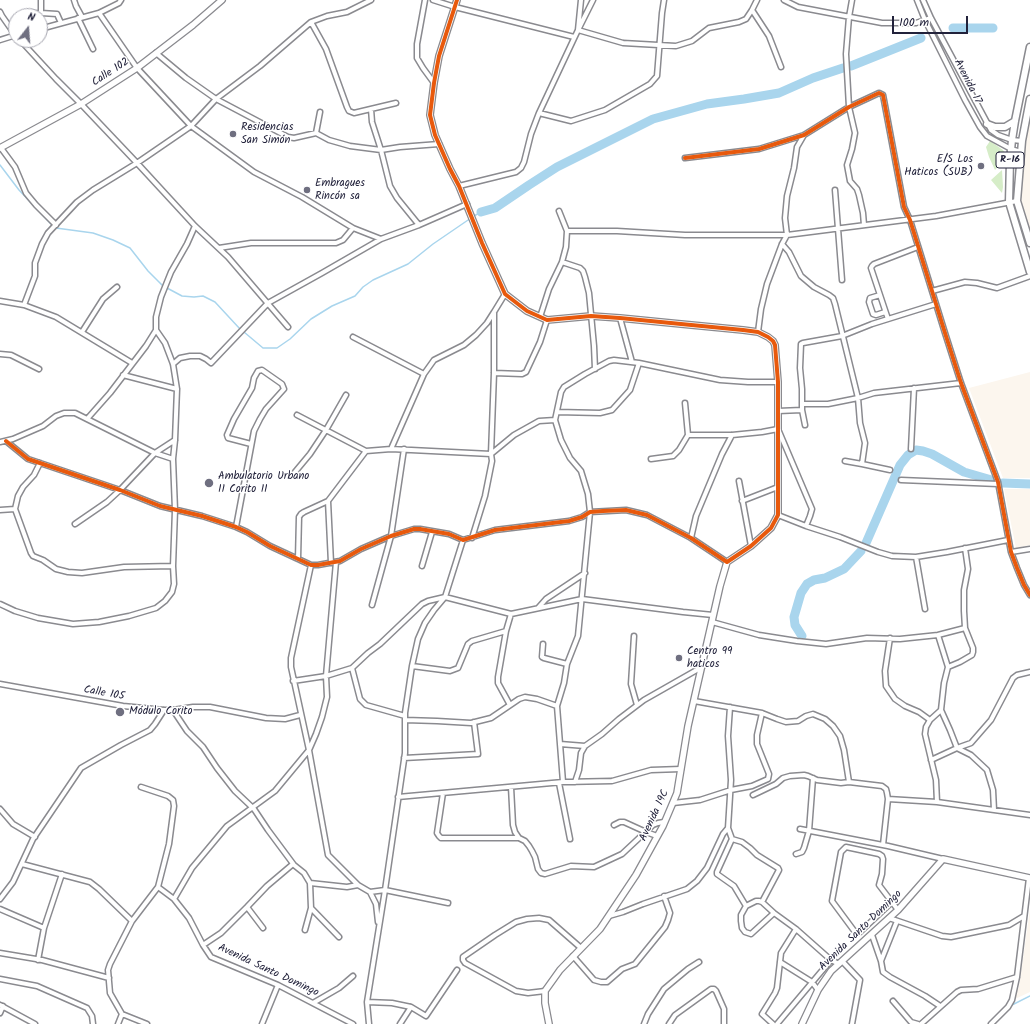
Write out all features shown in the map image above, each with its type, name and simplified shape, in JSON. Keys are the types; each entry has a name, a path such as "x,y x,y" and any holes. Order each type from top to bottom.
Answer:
{"main road":[{"name":"R-16","path":"1030,47 1012,140 1010,202 1030,269"},
{"name":"R-16","path":"1030,99 1022,141 1017,201 1030,243"},
{"path":"987,124 995,127 1005,127 1015,121"}],"street":[{"path":"74,0 93,49"},
{"path":"48,27 99,13 121,0"},
{"name":"Calle 102","path":"1,148 81,104 137,68 222,0"},
{"path":"24,305 35,276 35,263 42,244 48,233 77,202 191,126 216,99 260,66 311,22 327,16 347,12 371,0"},
{"path":"425,0 417,44 417,58 434,82"},
{"path":"433,0 574,37"},
{"path":"6,441 28,459 120,490 160,506 202,516 236,527 270,546 298,559 318,565 340,560 391,536 414,529 449,534 463,540 495,530 569,521 582,517 590,512 626,510 647,514 690,538 727,562 751,546 771,528 778,515 778,382 775,345 773,341 758,332 620,318 591,316 548,320 527,311 506,294 435,135 430,115 439,56 457,0"},
{"path":"578,30 581,0"},
{"path":"459,186 516,172 521,168 539,113 593,0"},
{"path":"539,113 571,122 605,110 650,84 657,76 664,0"},
{"path":"578,30 623,43 676,46 692,41 709,28 739,22 746,19 757,0"},
{"path":"784,0 798,6 882,23 916,23 931,18"},
{"path":"852,0 846,54 849,107 855,133 847,165 850,181 857,189 859,195 864,225"},
{"name":"Avenida 17","path":"917,0 925,20 980,127 988,136 1011,149 1021,152"},
{"name":"Avenida 17","path":"923,0 931,18 991,130 998,135 1012,140 1022,141"},
{"path":"752,10 769,36 781,67"},
{"path":"0,12 8,25"},
{"path":"48,13 56,14 61,23"},
{"path":"99,13 137,68 191,126 254,172 302,196 353,228 381,239"},
{"path":"311,22 326,49 346,107 349,111 354,113 396,102"},
{"path":"27,48 195,226 228,257 288,327"},
{"path":"156,53 186,78 216,99 288,137 294,138 316,133 329,140 350,146 381,150 439,144"},
{"path":"685,158 759,149 804,134 849,107 879,93 883,95 904,207 910,220 961,383 998,484 1008,540 1016,568 1030,595"},
{"path":"371,109 372,122 390,186 397,198 419,225"},
{"path":"316,133 320,112"},
{"path":"758,332 761,309 768,284 782,244 787,235 785,218 787,196 798,147 804,134"},
{"path":"1,148 15,167 26,193 56,225"},
{"path":"835,190 842,280"},
{"path":"567,231 617,231 685,236 787,235 910,220 1017,201"},
{"path":"173,364 180,358 190,356 200,356 211,363 268,303 381,239 419,225 467,204"},
{"path":"540,317 549,290 562,262 566,247 567,231 559,211"},
{"path":"87,419 146,346 156,330 156,317 161,297 171,272 187,244 195,226"},
{"path":"219,248 251,243 336,243 343,240 353,228"},
{"path":"782,244 789,252 801,276 814,287 833,298 858,398 860,423 865,443 862,464"},
{"path":"888,319 871,268 874,264 918,247"},
{"path":"562,262 580,268 585,276 589,293 595,369"},
{"path":"932,291 965,282 977,283 997,288 1030,276"},
{"path":"82,332 103,299 117,287"},
{"path":"391,449 424,374 434,360 464,345 476,335 487,323 506,294"},
{"path":"880,295 870,298 869,302 873,314 876,315 885,312"},
{"path":"0,301 24,305 56,317 132,362"},
{"path":"805,425 802,410 800,368 802,343 842,336 888,319 936,304"},
{"path":"472,538 485,496 492,461 494,312"},
{"path":"620,318 632,362"},
{"path":"494,373 522,374 526,372 540,342 548,320"},
{"path":"0,604 15,611 38,618 73,624 99,622 129,616 156,608 165,601 172,592 174,584 173,566 175,510 173,459 178,389 173,364 165,343 156,330"},
{"path":"353,337 424,374"},
{"path":"0,354 11,355 39,369"},
{"path":"570,839 561,783 557,706 564,684 567,664 578,636 590,512 588,494 581,471 570,458 561,440 555,420 560,392 564,387 609,361 614,360 639,363 720,380 778,382"},
{"path":"557,412 600,413 612,410 630,390 639,363"},
{"path":"236,527 254,431 262,414 269,404 284,389 282,384 262,370 258,371 254,378 252,388 234,419 227,436 228,438 251,444"},
{"path":"123,375 178,389"},
{"path":"802,404 828,404 874,393 961,383"},
{"path":"911,449 914,388"},
{"path":"295,472 310,454 326,430 346,395"},
{"path":"652,460 672,456 679,450 688,435 684,403"},
{"path":"778,411 802,410"},
{"path":"0,442 13,439 43,426 64,412 75,413 155,453 173,459"},
{"path":"297,415 366,451 391,449 491,454 514,434 539,421 555,420"},
{"path":"688,435 732,435 778,429"},
{"path":"778,429 812,509 806,526"},
{"path":"690,538 696,516 722,454 732,435"},
{"path":"76,524 107,502 155,453 175,440"},
{"path":"372,605 391,536 404,450"},
{"path":"298,559 299,517 304,512 328,501 366,451"},
{"path":"845,461 890,470"},
{"path":"40,463 34,475 23,487 18,496 15,509 33,556 43,560 56,569 68,572 82,573 124,567 173,566"},
{"path":"901,480 998,484"},
{"path":"739,481 751,546"},
{"path":"742,501 778,487"},
{"path":"174,899 192,868 227,826 275,791 309,750 316,734 327,697 326,676 334,562 328,501"},
{"path":"0,510 15,509"},
{"path":"778,515 892,556 916,557 1008,540"},
{"path":"422,566 432,532"},
{"path":"369,1024 367,1002 386,890 404,758 405,718 412,666 418,639 425,623 445,598 463,540"},
{"path":"948,667 972,656 973,648 965,628 964,590 968,568 965,548"},
{"path":"1011,552 1030,549"},
{"path":"916,557 925,609"},
{"name":"Avenida 19C","path":"544,991 560,970 600,929 609,916 636,875 664,822 677,793 688,726 713,615 727,562"},
{"path":"311,564 291,658 291,667 300,715 309,750 328,854 358,885 370,892 376,904 379,928"},
{"path":"538,609 546,599 584,573"},
{"path":"294,681 326,676 352,668 422,604 428,601 445,598 511,614 582,599 713,615"},
{"path":"510,705 498,683 498,678 506,631 511,614"},
{"path":"712,622 759,635 826,644 867,638 900,638 938,635 965,628"},
{"path":"412,666 450,671 458,668 468,644 472,641 506,631"},
{"path":"938,635 948,667 944,684 941,710 957,748 971,755 987,770 993,790 994,810"},
{"path":"634,636 631,684 637,705"},
{"path":"890,638 885,671 886,686 895,699 905,706 919,712 930,720"},
{"path":"543,644 542,657 567,664"},
{"path":"575,782 579,770 581,753 585,746 644,700 702,667"},
{"path":"352,668 360,699 366,704 405,718 471,723 491,718 519,699 525,698 537,699 557,706"},
{"path":"931,760 971,743 991,720 1013,678 1017,675 1030,672"},
{"name":"Calle 105","path":"0,684 123,706 164,710 210,707 266,718 285,719 300,715"},
{"path":"694,701 762,713 786,722 798,721 813,714 825,719 833,726 840,736 844,750 849,782"},
{"path":"730,707 728,736 732,780 728,828 732,839 717,874 734,886 746,906"},
{"path":"1,896 14,882 34,837 81,768 150,730 164,710"},
{"path":"173,710 187,731 203,746 217,768 235,791 252,807 293,864 304,873 310,883 311,908 305,930"},
{"path":"938,802 936,780 925,734 926,727 930,720 941,710"},
{"path":"673,802 700,800 730,790 752,786 768,779 769,774 757,744 757,735 762,713"},
{"path":"404,758 478,754 474,722"},
{"path":"560,744 585,746"},
{"path":"398,797 561,783 612,781 651,770 682,769"},
{"path":"753,795 776,784 786,776 804,775 817,780 882,786 886,789 888,799 883,845"},
{"path":"796,854 802,852 808,831 813,778"},
{"path":"141,787 168,796 173,800 174,806 169,844 158,887 132,921 108,970 110,993 122,1014 147,1024"},
{"path":"510,787 513,825 519,838"},
{"path":"443,793 437,833 438,836 441,838 519,838 525,841 532,851 535,856 538,869 546,874 571,866 594,867 622,854 654,825 664,822"},
{"path":"888,799 938,802 1030,815"},
{"path":"0,809 13,824 34,837"},
{"path":"614,825 624,822 657,836"},
{"path":"609,916 687,889 697,881 707,868 723,834 728,828"},
{"path":"800,829 883,845 943,860 1030,878 1017,977 1012,1000 1008,1007 990,1024"},
{"path":"732,839 742,842 756,855 779,870 762,902"},
{"path":"892,902 860,932 855,932 832,901 841,852 846,847 879,854 882,856 882,874 879,885 892,902 898,910"},
{"name":"Avenida Santo Domingo","path":"802,1024 818,990 831,971 898,910 943,860"},
{"path":"22,864 90,882 132,921"},
{"path":"203,945 221,933 267,886 293,864"},
{"path":"38,960 44,928 62,874"},
{"path":"310,883 347,887 358,885"},
{"name":"Avenida Santo Domingo","path":"158,887 174,899 189,918 211,957 278,985 353,1024"},
{"path":"370,892 386,890 448,903"},
{"path":"573,956 594,980 601,982 607,982 622,969 635,964 665,927 668,920 670,913 664,896"},
{"path":"774,913 751,934 745,932 742,928 741,915 746,906 756,901 762,902 796,929 830,960 840,963 860,980 852,1024"},
{"path":"247,907 263,928"},
{"path":"311,908 339,937"},
{"path":"0,909 44,928"},
{"path":"889,918 942,936 951,937 1009,925 1024,916"},
{"path":"549,1024 544,991 528,993 516,991 465,963 463,957 516,922 539,918 548,920 581,948"},
{"path":"881,960 897,921"},
{"path":"773,1024 762,1014 777,988 780,953 796,929"},
{"path":"872,934 881,960 883,972 940,1006"},
{"path":"0,953 38,960 109,978"},
{"path":"777,1024 830,960"},
{"path":"644,1024 648,1014 664,989 699,962"},
{"path":"780,962 812,982 818,990"},
{"path":"367,1002 392,1003 411,1007 426,1016 457,970"},
{"path":"313,1003 339,988 353,976"},
{"path":"921,1024 940,1006 961,990 978,989 1017,977"},
{"path":"0,979 37,986 87,1008 92,1016 93,1024"},
{"path":"262,1024 278,985"},
{"path":"670,1024 675,1015 711,989 716,991 724,1009 724,1024"},
{"path":"893,1001 910,1022 918,1024"},
{"path":"0,1013 1,1006 29,1023 34,1024"},
{"path":"400,1024 411,1007"},
{"path":"118,1024 122,1014"}],"shaded area":[{"path":"1030,120 1030,231 1021,203 1025,145"},
{"path":"1030,372 1030,478 1003,478 969,388"},
{"path":"1004,489 1030,489 1030,545 1016,548"},
{"path":"1030,909 1030,992 1013,1000 1019,987"}],"green space":[{"path":"990,141 1005,153 1005,159 995,170 986,147"},
{"path":"1002,170 1003,187 1002,193 991,180"}],"waterway":[{"path":"953,28 993,28"},
{"path":"851,66 921,38"},
{"path":"481,212 495,208 557,167 653,119 707,104 779,93 813,78 843,68"},
{"path":"0,165 19,190 51,224"},
{"path":"474,216 481,212"},
{"path":"244,332 263,348 277,348 290,339 311,319 332,306 355,296 363,287 373,280 408,264 433,244 471,218"},
{"path":"56,228 93,233 130,248 148,271 163,286"},
{"path":"167,288 182,296 203,296 215,302 240,329"},
{"path":"866,543 900,465 908,455 916,450 932,454 964,472 995,481"},
{"path":"1003,483 1030,484"},
{"path":"802,636 795,625 794,617 801,593 807,584 814,580 825,578 844,569 861,551"},
{"path":"1012,1005 1030,996"}],"cycle path":[{"path":"6,441 28,459 120,490 160,506 202,516 236,527 270,546 311,565 340,561 361,549 391,536 414,529 449,534 463,540 495,530 569,521 582,517 590,512 626,510 647,515 691,538 727,562 751,546 771,528 778,515 778,382 775,345 773,341 758,332 620,318 591,316 547,320 527,311 505,294 459,186 435,135 430,115 439,56 457,0"},
{"path":"685,158 759,149 804,135 849,107 879,93 883,95 904,207 910,220 961,383 998,482 1011,552 1024,585 1030,595"}],"place":[{"name":"Residencias San Simón","path":"233,134"},
{"name":"E/S Los Haticos (SUB)","path":"981,166"},
{"name":"Embragues Rincón sa","path":"307,190"},
{"name":"Ambulatorio Urbano II Corito II","path":"209,483"},
{"name":"Centro 99 haticos","path":"679,658"},
{"name":"Módulo Corito","path":"120,712"}]}
